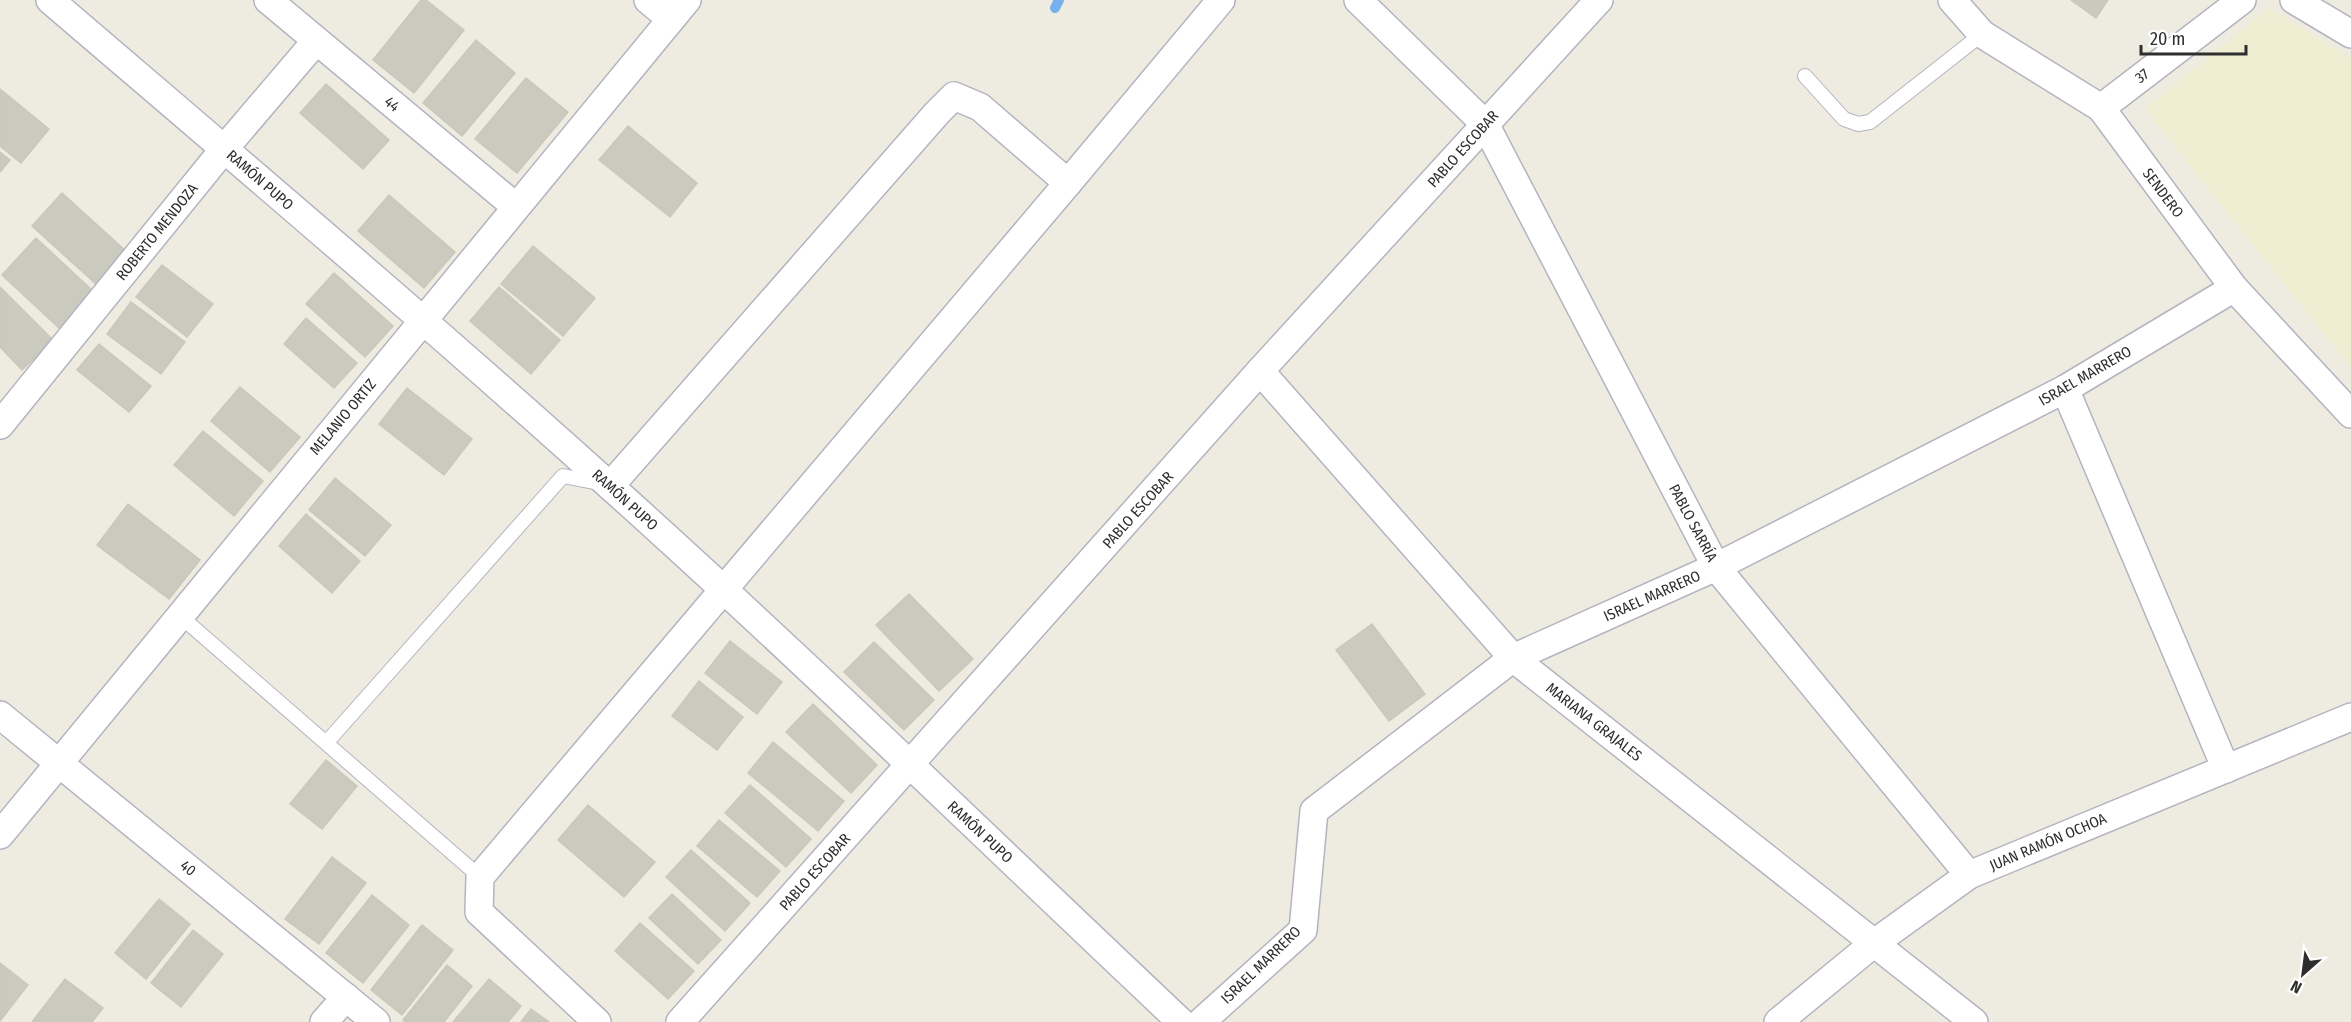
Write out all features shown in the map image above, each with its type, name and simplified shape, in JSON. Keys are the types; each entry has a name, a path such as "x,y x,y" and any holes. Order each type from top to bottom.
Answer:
{"street":[{"name":"RAMÓN PUPO","path":"50,0 225,149 610,486 724,590 1181,1022"},
{"name":"44","path":"268,0 516,207"},
{"path":"648,0 679,10"},
{"path":"597,1022 478,912 480,877 1221,0"},
{"name":"PABLO SARRÍA","path":"1358,0 1485,124 1716,567 1969,875"},
{"name":"PABLO ESCOBAR","path":"680,1022 1260,372 1599,0"},
{"name":"37","path":"2101,108 2242,0"},
{"path":"2294,0 2351,34"},
{"name":"SENDERO","path":"1955,1 1982,34 2101,108 2234,288 2351,414"},
{"name":"MELANIO ORTIZ","path":"0,835 679,10"},
{"name":"ROBERTO MENDOZA","path":"0,425 316,40"},
{"path":"610,486 954,96 980,107 1068,183"},
{"name":"ISRAEL MARRERO","path":"1201,1022 1303,930 1314,811 1513,658 1716,567 2065,389 2234,288"},
{"name":"MARIANA GRAJALES","path":"1260,372 1513,658 1974,1022"},
{"path":"2065,389 2226,769"},
{"name":"40","path":"0,715 376,1022"},
{"name":"JUAN RAMÓN OCHOA","path":"1778,1022 1873,944 1969,875 2351,717"},
{"path":"324,1022 346,997"}],"lane":[{"path":"1804,76 1844,119 1858,124 1870,122 1982,34"},
{"path":"327,742 563,476 610,486"},
{"path":"179,615 480,877"}],"shaded area":[{"path":"2269,8 2351,59 2351,368 2145,109"}],"building":[{"path":"421,0 426,0 464,30 414,93 373,60"},
{"path":"2071,0 2108,0 2096,18"},
{"path":"476,40 515,73 462,136 423,103"},
{"path":"526,78 568,112 517,173 475,139"},
{"path":"326,84 389,140 363,169 300,113"},
{"path":"0,89 49,129 21,163 0,146"},
{"path":"628,126 697,183 670,217 599,160"},
{"path":"0,152 10,160 0,172"},
{"path":"62,193 127,252 97,285 32,226"},
{"path":"389,195 455,252 424,288 358,231"},
{"path":"36,238 94,292 59,328 2,275"},
{"path":"533,246 595,298 563,336 501,284"},
{"path":"162,265 213,304 187,337 136,297"},
{"path":"334,273 393,326 365,357 306,304"},
{"path":"0,287 53,340 22,370 0,347"},
{"path":"499,287 560,340 531,374 470,321"},
{"path":"131,302 185,342 161,374 107,334"},
{"path":"306,318 357,363 334,388 284,344"},
{"path":"99,344 151,386 129,412 77,370"},
{"path":"240,387 300,437 270,472 211,421"},
{"path":"407,388 472,439 444,475 379,424"},
{"path":"203,431 263,481 234,516 174,465"},
{"path":"335,478 391,525 365,556 309,510"},
{"path":"128,504 200,560 169,599 97,545"},
{"path":"306,514 360,561 332,593 279,546"},
{"path":"909,594 973,659 939,691 876,625"},
{"path":"1372,624 1425,694 1389,721 1336,650"},
{"path":"730,641 782,682 757,714 705,673"},
{"path":"874,642 934,700 904,730 844,672"},
{"path":"699,681 743,717 717,750 672,716"},
{"path":"813,704 877,765 851,793 786,732"},
{"path":"773,742 844,801 818,831 748,773"},
{"path":"326,760 357,786 322,829 290,804"},
{"path":"750,785 811,839 786,867 725,813"},
{"path":"588,805 655,862 624,897 558,840"},
{"path":"719,820 780,871 757,897 697,846"},
{"path":"691,850 750,903 725,931 666,877"},
{"path":"332,857 366,883 319,944 285,919"},
{"path":"672,894 721,940 698,964 649,918"},
{"path":"372,895 409,925 363,983 326,953"},
{"path":"159,899 190,924 146,979 115,953"},
{"path":"640,923 694,971 668,999 615,951"},
{"path":"422,925 453,950 402,1015 371,990"},
{"path":"193,930 223,954 181,1007 151,983"},
{"path":"0,963 28,985 0,1021"},
{"path":"447,965 472,986 444,1022 405,1022 403,1020"},
{"path":"65,979 103,1008 92,1022 32,1022"},
{"path":"489,979 521,1006 508,1022 453,1022"},
{"path":"531,1009 549,1022 521,1022"}],"waterway":[{"path":"1055,8 1059,0"}]}
